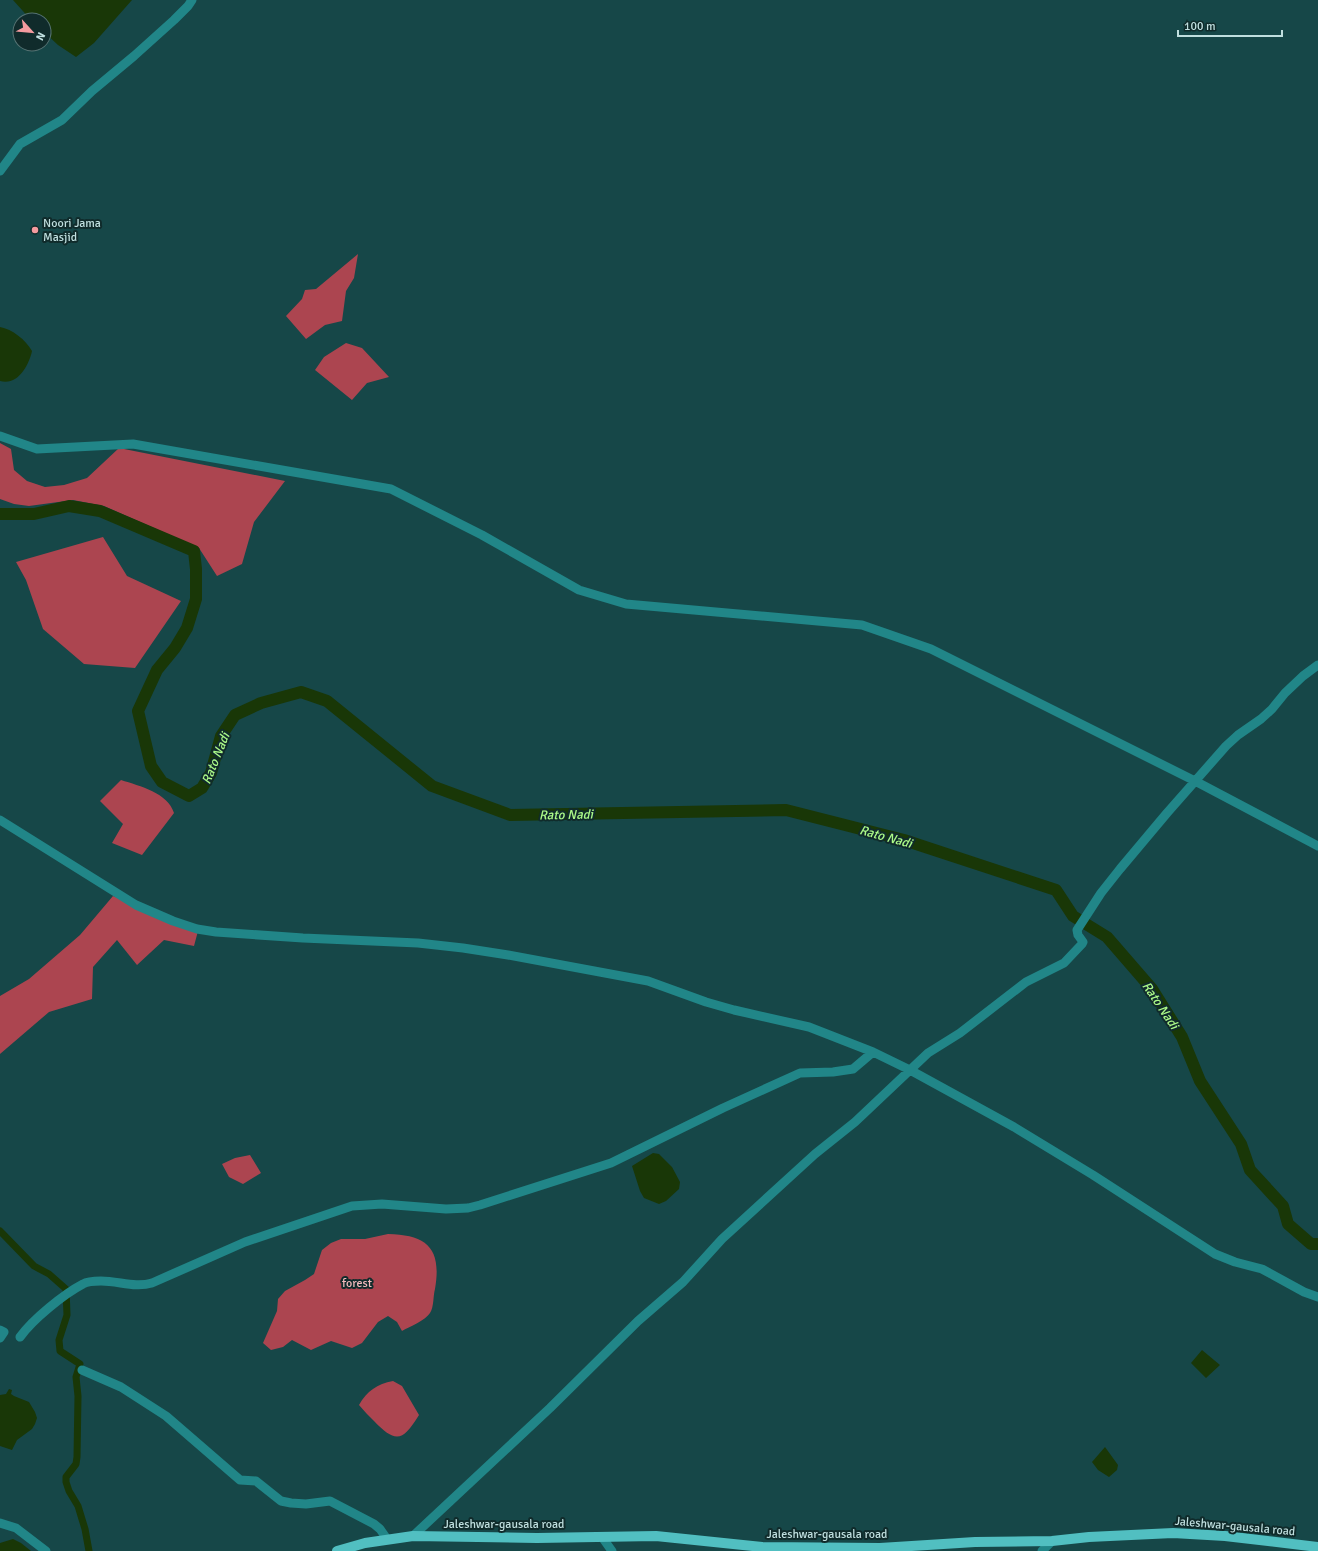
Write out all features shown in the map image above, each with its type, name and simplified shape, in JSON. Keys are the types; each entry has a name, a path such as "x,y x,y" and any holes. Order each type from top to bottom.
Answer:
{"main road":[{"name":"Jaleshwar-gausala road","path":"337,1551 365,1542 413,1536 515,1538 656,1536 762,1547 880,1548 975,1542 1052,1541 1089,1537 1173,1533 1225,1536 1318,1547"}],"street":[{"path":"0,171 20,144 62,120 92,91 174,20 192,0"},
{"path":"0,436 38,449 133,444 391,490 482,535 579,590 626,604 862,625 931,649 1195,781 1318,846"},
{"path":"413,1536 550,1408 638,1321 683,1282 722,1239 815,1154 855,1122 928,1053 960,1033 1026,982 1064,963 1082,944 1083,942 1078,935 1077,930 1093,908 1101,893 1167,812 1226,746 1266,714 1303,676 1318,665"},
{"path":"0,820 136,905 173,921 197,929 216,932 295,938 418,944 463,948 523,957 648,981 706,1002 808,1027 874,1052 1014,1127 1093,1175 1215,1254 1235,1262 1265,1270 1304,1292 1318,1297"},
{"path":"20,1337 34,1321 84,1283 100,1281 137,1285 152,1283 245,1242 352,1206 382,1204 453,1209 468,1208 480,1205 611,1163 723,1108 800,1073 833,1072 853,1069 874,1052"},
{"path":"0,1330 4,1332 0,1338"},
{"path":"82,1370 121,1387 166,1416 240,1480 256,1482 282,1501 291,1504 330,1501 374,1524 380,1529 387,1539"},
{"path":"0,1523 16,1528 46,1551"},
{"path":"602,1537 612,1551"},
{"path":"1042,1551 1052,1541"}],"green space":[{"path":"358,254 354,278 346,291 342,321 325,325 306,339 286,316 302,299 305,290 316,289"},
{"path":"346,343 362,348 389,377 367,383 352,400 315,370 324,357"},
{"path":"0,443 11,449 14,470 27,481 45,487 64,485 87,478 119,448 285,481 254,522 242,564 217,576 199,548 104,506 73,500 29,506 14,504 0,499"},
{"path":"103,537 127,576 181,601 135,668 84,664 43,629 26,580 16,562"},
{"path":"121,780 160,795 171,806 174,813 142,855 112,843 123,824 100,801"},
{"path":"113,896 198,931 194,946 164,940 137,965 117,940 93,967 92,999 49,1012 0,1054 0,996 29,979 80,935"},
{"path":"250,1155 261,1173 243,1184 229,1177 222,1164 235,1158"},
{"name":"forest","path":"388,1234 413,1237 422,1241 429,1246 433,1254 436,1263 437,1275 432,1308 428,1316 402,1331 397,1322 388,1316 378,1322 362,1343 352,1348 331,1341 311,1350 292,1340 283,1347 271,1350 263,1343 277,1311 278,1299 285,1291 314,1274 322,1250 331,1243 341,1239 365,1239"},
{"path":"393,1381 402,1386 419,1415 408,1430 399,1436 394,1436 388,1433 359,1405 365,1396 377,1386"}],"shaded area":[{"path":"13,0 132,0 94,43 76,57 52,39 52,12 24,12"},
{"path":"0,327 9,330 18,336 32,351 31,357 22,373 6,382 0,381"},
{"path":"653,1153 659,1154 672,1167 680,1182 679,1189 666,1201 659,1204 644,1198 640,1191 632,1166"},
{"path":"1202,1350 1220,1365 1206,1378 1191,1363"},
{"path":"9,1389 12,1390 11,1394 14,1396 29,1402 37,1418 32,1429 17,1440 12,1450 0,1446 0,1395 6,1394"},
{"path":"1105,1447 1118,1465 1117,1470 1109,1477 1098,1470 1092,1462"},
{"path":"13,1539 31,1551 0,1551 0,1543"}],"waterway":[{"name":"Rato Nadi","path":"0,514 34,514 69,506 100,511 194,551 196,569 196,599 187,628 175,648 157,670 138,711 151,766 162,782 189,796 202,788 211,773 221,736 235,715 261,703 301,692 327,701 432,786 510,815 786,810 904,840 1056,890 1073,916 1107,937 1152,989 1182,1037 1200,1081 1241,1144 1250,1170 1283,1206 1288,1224 1311,1244 1318,1244"},
{"path":"0,1231 34,1266 49,1274 66,1289 67,1315 59,1340 60,1351 80,1364 76,1377 78,1396 77,1457 76,1464 66,1477 66,1482 69,1491 78,1506 85,1529 89,1551"}],"place":[{"name":"Noori Jama Masjid","path":"35,230"}]}
